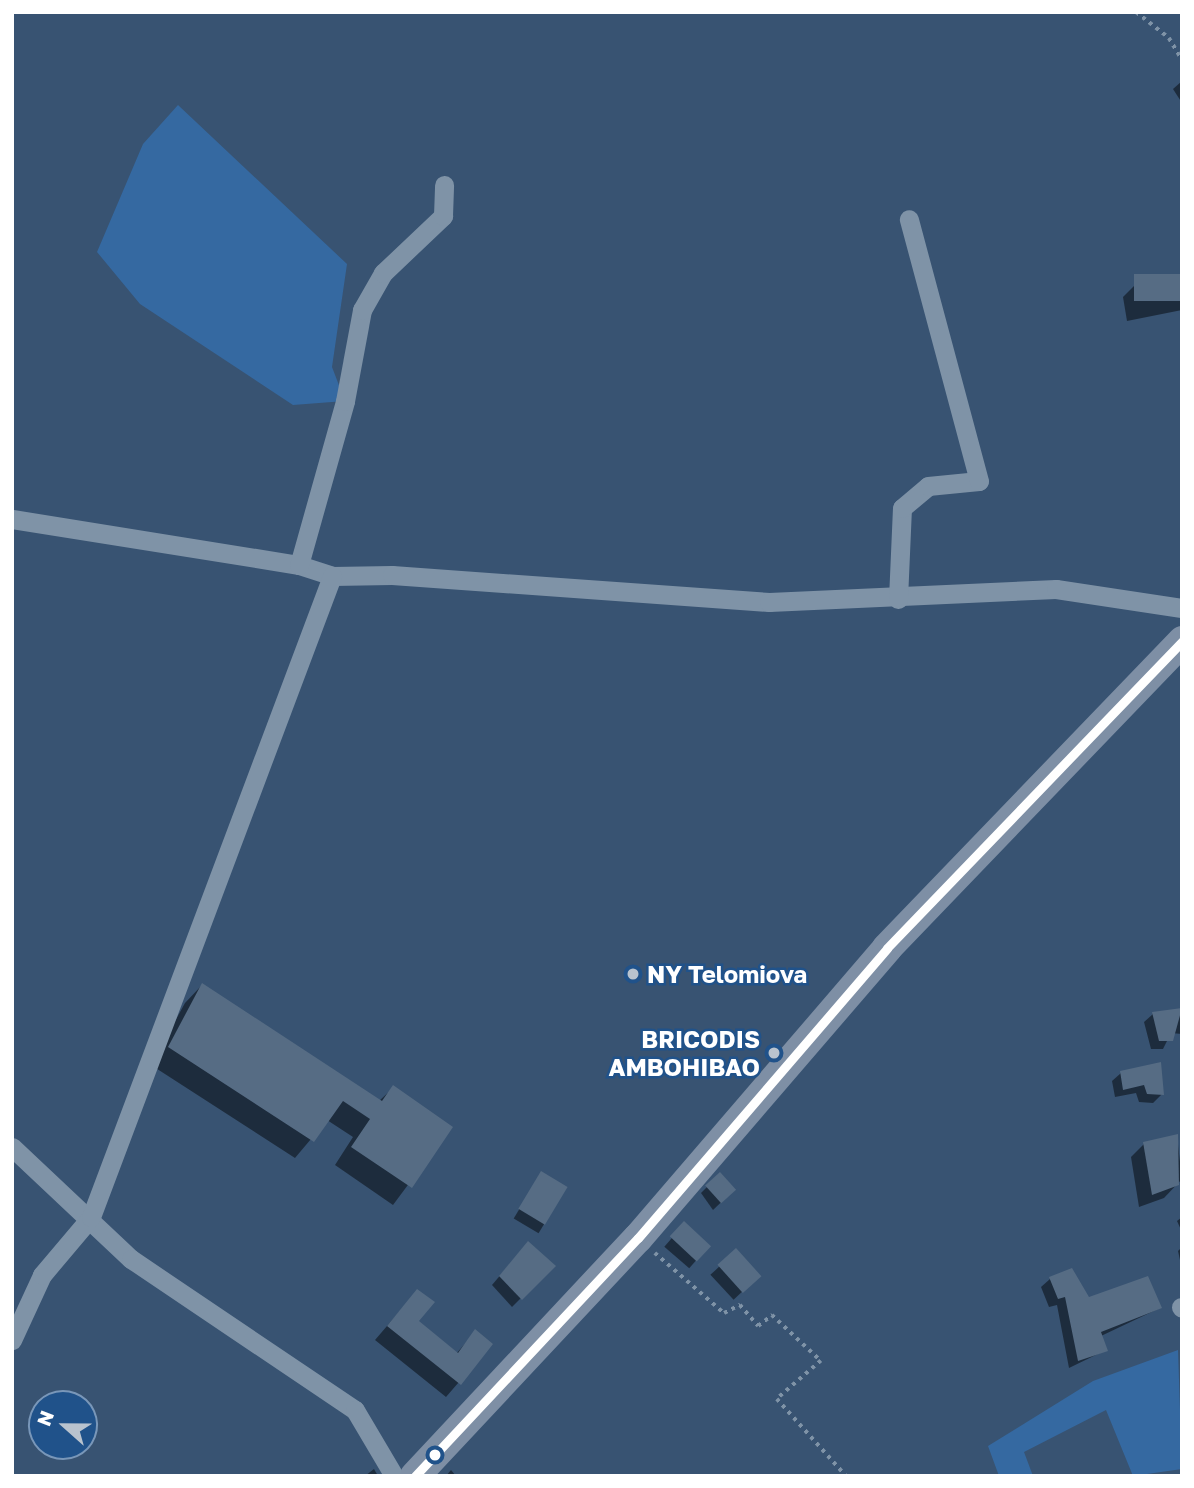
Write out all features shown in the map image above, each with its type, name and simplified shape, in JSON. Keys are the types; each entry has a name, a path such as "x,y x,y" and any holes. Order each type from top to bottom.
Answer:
{"main road":[{"path":"415,1476 638,1238 887,948 1182,641"}],"street":[{"path":"299,565 345,401 362,310 383,273 443,216 444,185"},
{"path":"898,598 902,508 928,486 979,481 909,219"},
{"path":"12,519 299,565 332,576 392,575 769,602 1056,589 1182,608"},
{"path":"12,1340 41,1275 91,1217 332,576"},
{"path":"12,1147 91,1217 131,1259 355,1410 394,1476"}],"path":[{"path":"1136,12 1169,38 1182,60"},
{"path":"638,1238 724,1313 740,1305 758,1326 772,1315 821,1361 777,1399 846,1476"}],"shaded area":[{"path":"178,105 347,264 332,367 345,401 293,405 140,304 97,252 143,144"},
{"path":"1178,1350 1182,1469 1133,1476 1106,1410 1024,1452 1033,1476 999,1476 988,1446 1093,1381"}],"building":[{"path":"1134,274 1182,274 1182,301 1134,301"},
{"path":"202,983 382,1101 393,1085 453,1127 412,1188 351,1147 370,1119 343,1101 314,1142 168,1047"},
{"path":"1182,1008 1173,1041 1159,1041 1152,1012"},
{"path":"1161,1062 1164,1095 1147,1094 1144,1085 1123,1090 1120,1071"},
{"path":"1178,1134 1179,1185 1152,1195 1143,1142"},
{"path":"541,1171 568,1187 545,1225 518,1209"},
{"path":"720,1172 736,1190 721,1203 705,1185"},
{"path":"684,1221 711,1246 697,1262 670,1236"},
{"path":"528,1241 556,1266 522,1300 499,1276"},
{"path":"736,1248 761,1276 743,1293 717,1265"},
{"path":"1072,1268 1089,1297 1148,1276 1162,1308 1101,1332 1108,1351 1078,1361 1065,1297 1058,1299 1049,1277"},
{"path":"417,1289 435,1302 419,1321 458,1353 475,1329 493,1344 461,1385 387,1326"}],"transit line":[{"path":"415,1476 638,1238 887,948 1182,641"}],"place":[{"name":"NY Telomiova","path":"633,974"},
{"name":"BRICODIS AMBOHIBAO","path":"774,1053"}]}
